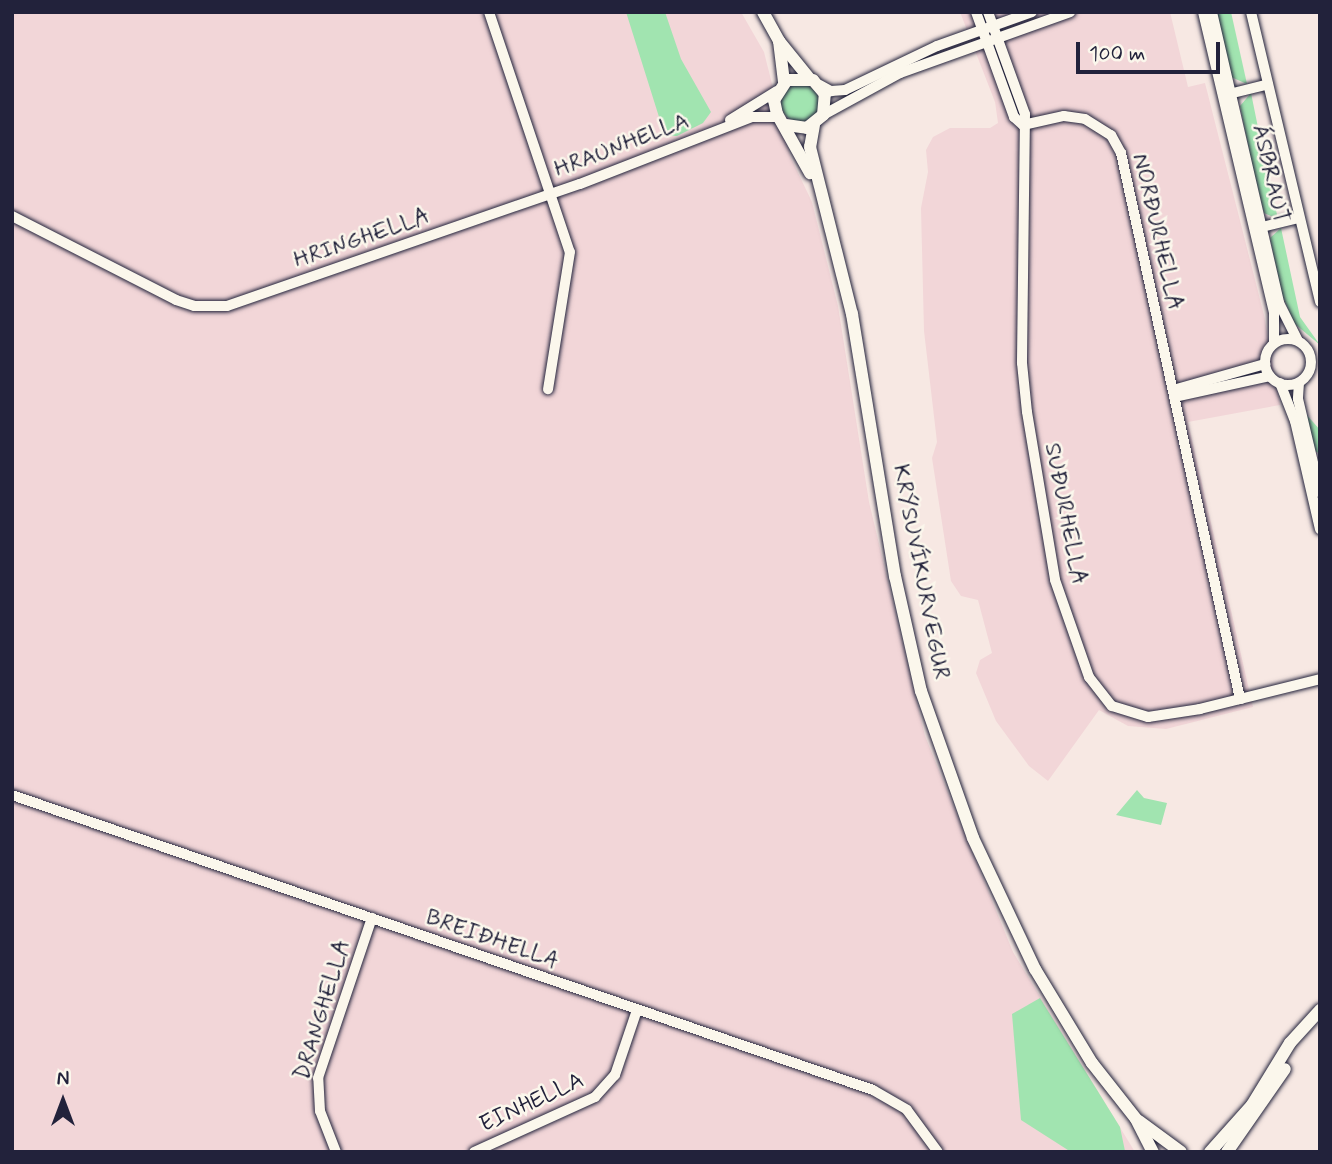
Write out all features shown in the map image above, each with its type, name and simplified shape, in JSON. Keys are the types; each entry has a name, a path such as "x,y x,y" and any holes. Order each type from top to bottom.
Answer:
{"main road":[{"path":"763,12 779,41 826,100 818,120 800,129 783,121 774,105 780,87 779,41"},
{"path":"780,87 814,82"},
{"name":"KRÝSUVÍKURVEGUR","path":"818,120 810,147 861,358 908,638 948,772 990,878 1035,969 1092,1063 1136,1119 1153,1152"},
{"name":"KRÝSUVÍKURVEGUR","path":"783,121 822,195"},
{"path":"1210,1152 1252,1105 1290,1043 1320,1010"},
{"path":"1227,1152 1320,1020"},
{"name":"KRÝSUVÍKURVEGUR","path":"1136,1119 1181,1152"}],"street":[{"path":"489,12 570,252 548,389"},
{"name":"SUÐURHELLA","path":"976,12 1014,117 1023,125"},
{"name":"SUÐURHELLA","path":"988,12 1025,114 1024,387 1050,556 1076,644 1095,690 1121,711 1170,716 1298,687 1320,679"},
{"path":"814,82 845,90 982,29 1032,12"},
{"path":"818,120 900,73 1070,12"},
{"name":"ÁSBRAUT","path":"1203,12 1274,312 1274,343"},
{"name":"ÁSBRAUT","path":"1212,12 1233,93 1279,303 1298,341"},
{"path":"1251,12 1320,302"},
{"path":"1233,93 1268,84"},
{"name":"HRAUNHELLA","path":"706,135 780,87"},
{"name":"HRAUNHELLA","path":"552,194 758,115 783,121"},
{"name":"NORÐURHELLA","path":"1023,125 1064,116 1085,119 1111,135 1121,153 1240,699"},
{"name":"HRINGHELLA","path":"12,215 176,300 213,307 552,194"},
{"path":"1262,227 1298,218"},
{"path":"1320,492 1317,464 1298,399 1299,383 1309,372 1316,357 1298,341 1274,343 1265,364 1270,376 1280,383 1295,421 1320,529"},
{"path":"1173,394 1265,364"},
{"path":"1173,394 1270,376"},
{"path":"1280,383 1299,383"},
{"name":"SUÐURHELLA","path":"1298,687 1320,688"},
{"name":"BREIÐHELLA","path":"12,795 881,1094 907,1110 938,1152"},
{"name":"DRANGHELLA","path":"337,1152 320,1111 318,1078 372,918"},
{"name":"EINHELLA","path":"474,1152 595,1097 615,1075 638,1010"}],"shaded area":[{"path":"12,12 741,12 764,52 790,156 812,202 838,306 869,502 925,736 1013,952 1135,1152 12,1152"},
{"path":"960,12 1170,12 1188,87 1205,83 1264,315 1280,405 1188,422 1253,707 1166,729 1128,726 1099,710 1048,781 1029,766 996,721 976,673 980,660 992,653 978,600 961,596 951,581 932,458 937,442 924,331 921,208 928,172 926,150 933,137 950,128 990,128 998,123 995,102"}],"green space":[{"path":"626,12 665,12 681,59 711,112 703,123 677,136 665,136"},
{"path":"1215,12 1231,12 1247,84 1231,77"},
{"path":"800,84 814,89 819,103 814,117 800,122 786,117 781,103 786,89"},
{"path":"1251,93 1278,219 1264,213 1252,164 1240,106"},
{"path":"1281,228 1300,317 1320,345 1295,324 1282,295 1270,238"},
{"path":"1306,414 1320,430 1320,454 1315,451"},
{"path":"1137,790 1144,798 1167,803 1161,825 1116,815"},
{"path":"1040,998 1120,1127 1125,1151 1071,1152 1021,1120 1012,1014"}]}
